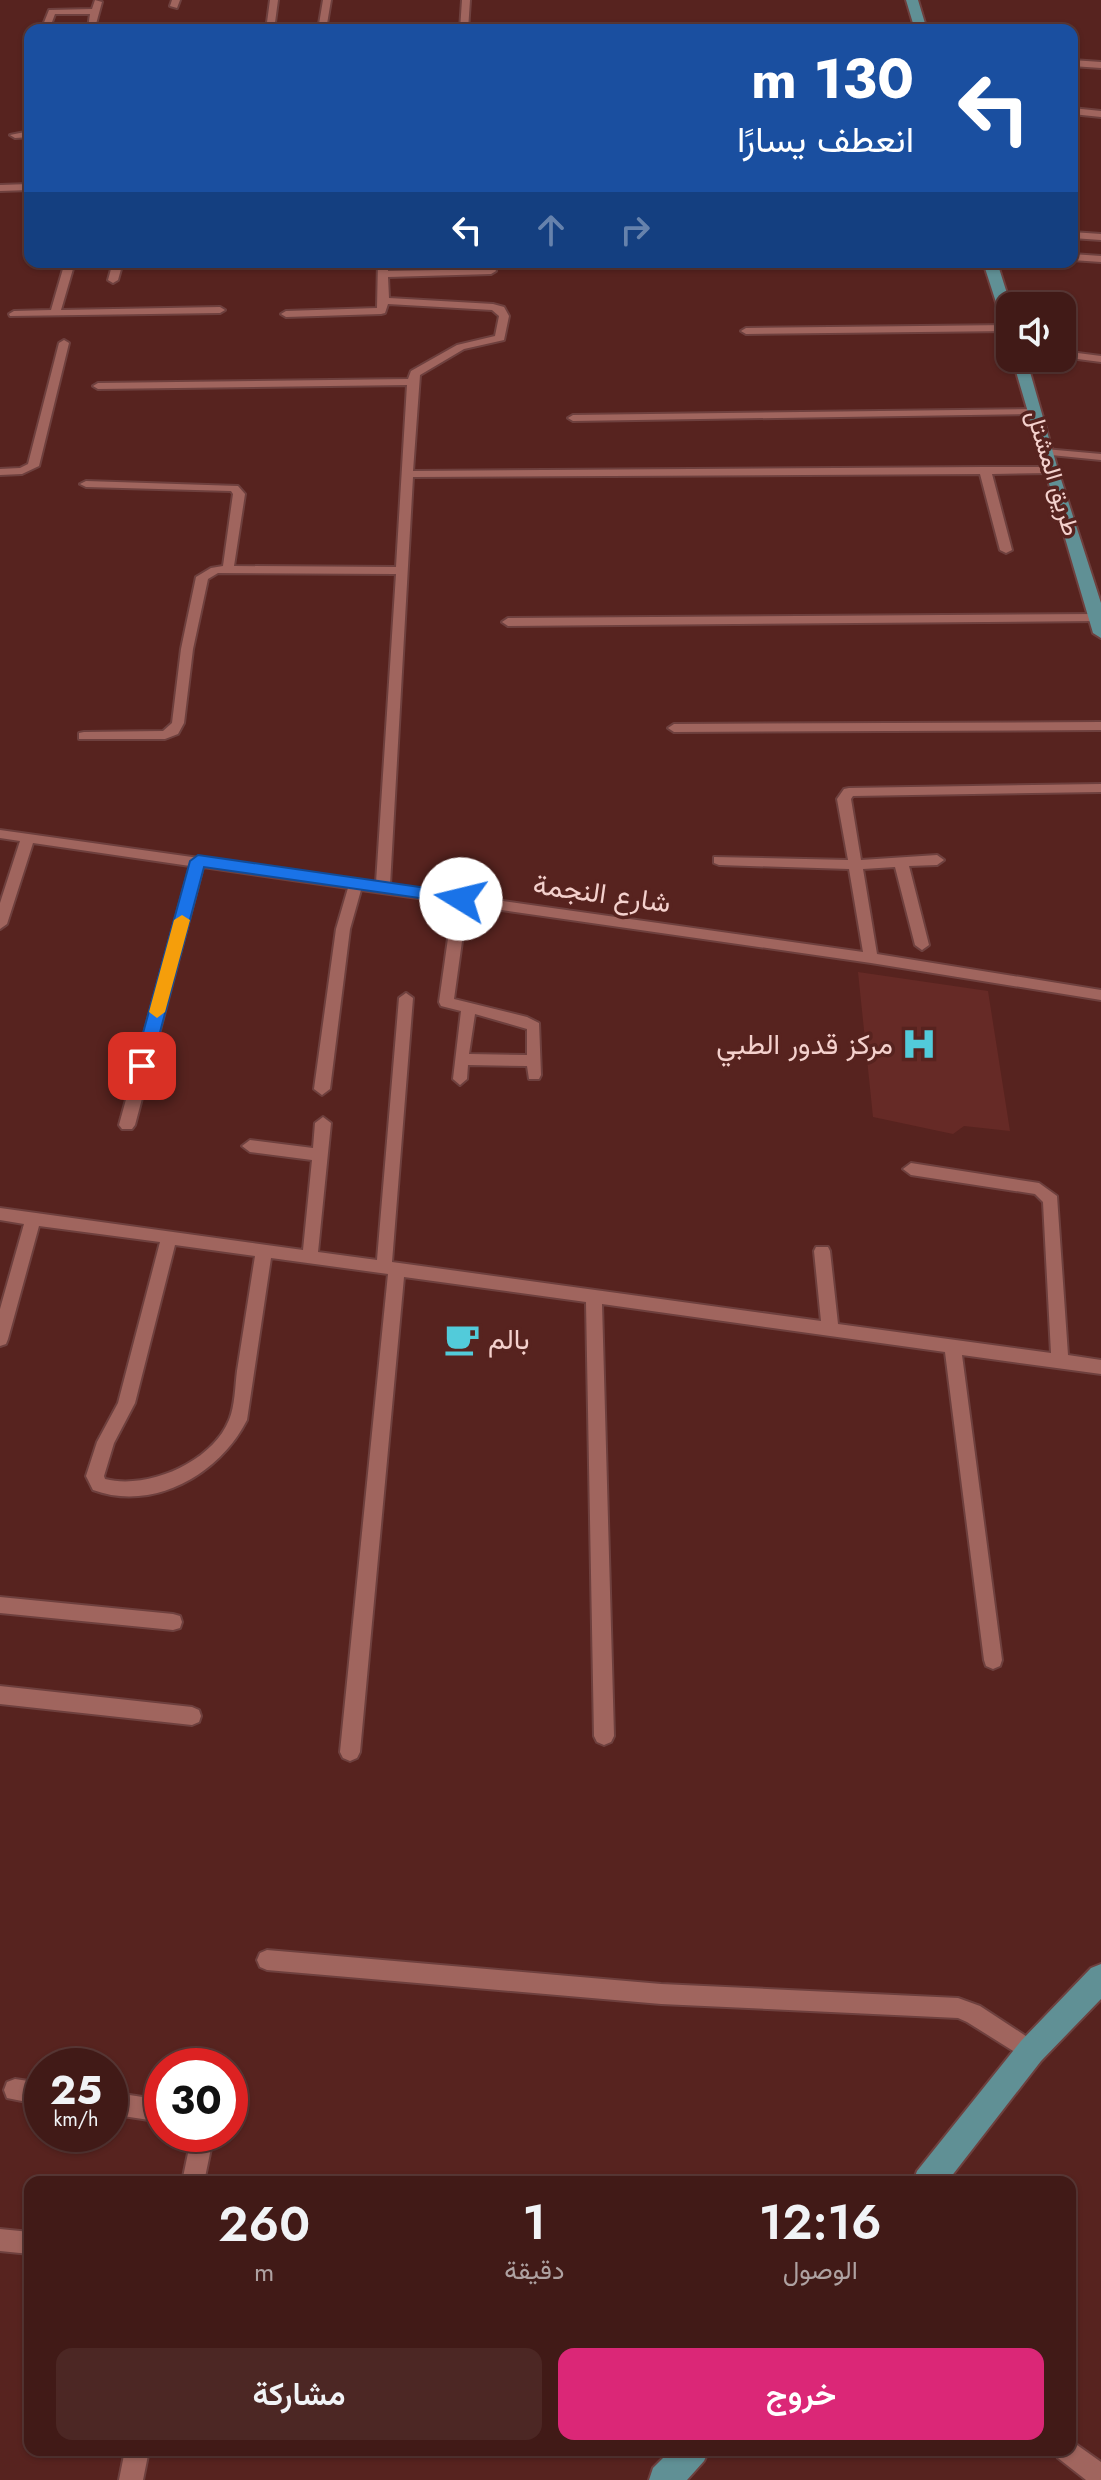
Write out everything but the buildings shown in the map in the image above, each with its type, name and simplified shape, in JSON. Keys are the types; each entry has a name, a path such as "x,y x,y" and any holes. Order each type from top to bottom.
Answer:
{"main road":[{"path":"912,0 919,24"},
{"path":"992,268 999,292"},
{"name":"طريق المشتل","path":"1023,372 1098,626"},
{"path":"933,2176 1031,2051 1101,1978"},
{"path":"665,2480 687,2456"}],"street":[{"path":"92,24 98,0"},
{"path":"271,24 274,0"},
{"path":"323,24 327,0"},
{"path":"464,24 466,0"},
{"path":"47,24 52,12 95,11"},
{"path":"1078,63 1101,65"},
{"path":"1078,112 1101,114"},
{"path":"15,135 24,134"},
{"path":"0,188 24,187"},
{"path":"1078,235 1101,237"},
{"path":"1078,257 1101,259"},
{"path":"55,313 68,268"},
{"path":"113,280 116,268"},
{"path":"286,314 376,313 383,309 382,268 491,271"},
{"path":"383,887 413,382 415,373 446,354 500,338 503,312 493,307 384,301"},
{"path":"14,314 220,310"},
{"path":"746,331 996,326"},
{"path":"0,472 22,471 33,466 64,343"},
{"path":"1076,356 1101,359"},
{"path":"98,386 413,382"},
{"path":"573,418 1034,412"},
{"path":"1045,452 1101,457"},
{"path":"985,470 1006,550"},
{"path":"409,474 1050,470"},
{"path":"86,484 234,488 239,494 228,569"},
{"path":"84,736 165,735 173,731 178,723 187,649 202,577 215,570 402,571"},
{"path":"508,622 1098,626"},
{"path":"674,728 1101,726"},
{"path":"871,958 844,799 855,790 1101,788"},
{"name":"شارع النجمة","path":"0,834 871,958 1101,995"},
{"path":"0,924 28,838"},
{"path":"719,860 855,865 937,860"},
{"path":"127,1125 198,861"},
{"path":"901,862 922,945"},
{"path":"322,1089 343,929 356,883"},
{"path":"461,899 446,1002 527,1022 534,1027 534,1068 461,1059"},
{"path":"350,1752 390,1268 406,998"},
{"path":"460,1079 469,1007"},
{"path":"310,1256 323,1123"},
{"path":"250,1146 320,1155"},
{"path":"911,1169 1039,1189 1051,1200 1060,1361"},
{"path":"0,1214 953,1349 1101,1367"},
{"path":"0,1339 33,1219"},
{"path":"169,1237 126,1403 106,1442 95,1476 99,1485 111,1490 135,1491 168,1480 213,1456 231,1435 238,1420 264,1250"},
{"path":"822,1251 830,1331"},
{"path":"594,1297 604,1736"},
{"path":"953,1349 993,1660"},
{"path":"0,1605 173,1622"},
{"path":"0,1695 192,1716"},
{"path":"267,1960 661,1994 958,2008 973,2013 1031,2051"},
{"path":"15,2090 24,2091"},
{"path":"194,2176 199,2152"},
{"path":"0,2240 24,2242"},
{"path":"131,2480 136,2456"},
{"path":"1074,2456 1101,2477"}],"shaded area":[{"path":"858,972 988,991 1010,1131 964,1126 953,1134 873,1117"}],"slow traffic":[{"path":"157,1012 182,920"}],"place":[{"name":"مركز قدور الطبي","path":"919,1044"},
{"name":"بالم","path":"462,1339"}],"route":[{"path":"142,1066 198,861 461,899"}]}
